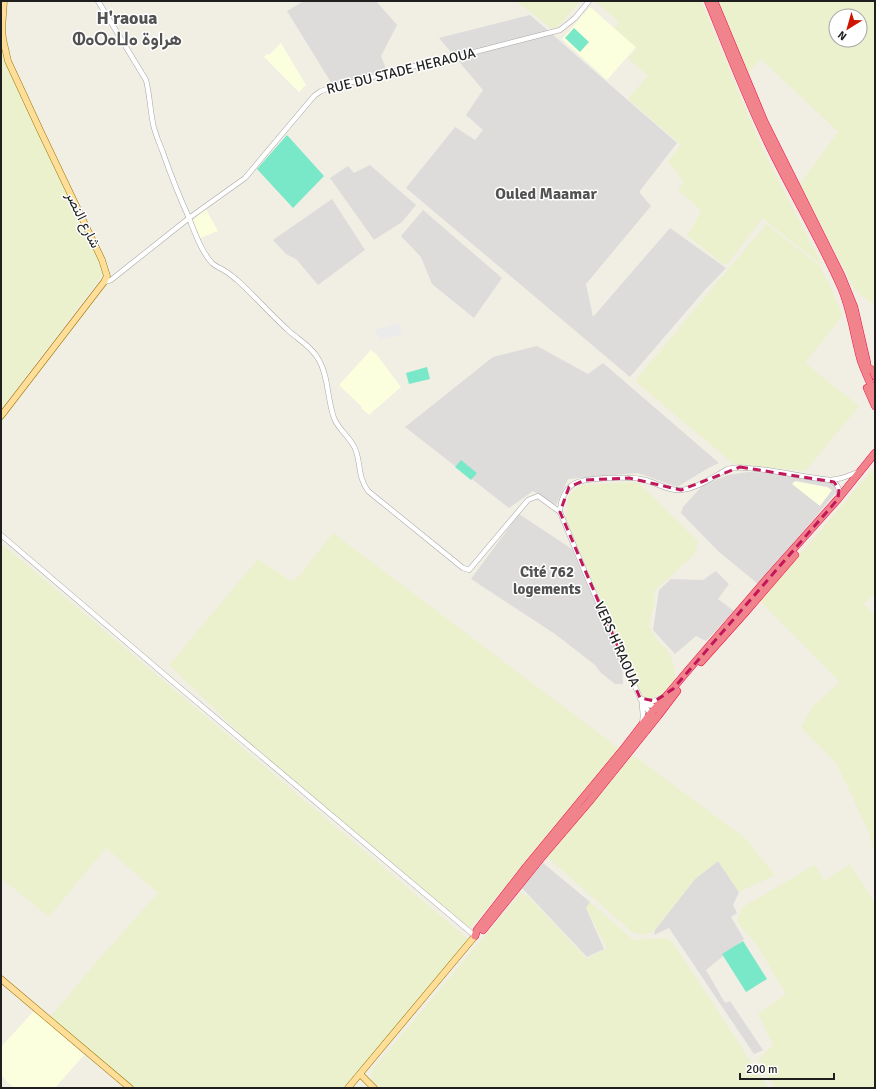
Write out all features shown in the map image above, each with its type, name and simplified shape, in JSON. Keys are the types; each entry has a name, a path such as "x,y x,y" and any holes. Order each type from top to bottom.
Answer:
{"highway":[{"path":"708,1 766,140 790,189 820,243 841,287 848,308 861,360 875,394"},
{"path":"714,1 764,121 789,174 842,275 854,307 868,367 875,386"},
{"path":"868,367 873,371 875,376"},
{"path":"866,375 866,385 875,406"},
{"path":"475,936 480,933 657,718 659,709 668,694 771,574 838,499 875,452"},
{"path":"475,936 477,930 526,867 625,747 650,713 659,709 744,614 874,462"}],"main road":[{"name":"شارع النصر","path":"4,1 2,29 8,61 102,260 107,276 104,282"},
{"path":"1,416 104,282"},
{"path":"348,1088 475,936"},
{"path":"1,979 130,1088"},
{"path":"360,1074 374,1088"}],"street":[{"path":"98,1 146,80 154,127 158,141 176,190 204,252 213,264 237,280 319,359 325,376 334,418 355,449 358,456 360,475 368,491 463,568 469,570 528,500 538,496 560,512 562,500 569,488 576,483 585,480 637,478 668,488 681,490 693,488 728,470 740,467 765,469 831,480 860,472"},
{"name":"RUE DU STADE HERAOUA","path":"104,282 111,280 189,218 245,178 314,96 321,91 365,78 415,66 440,62 560,30 575,18 589,1"},
{"path":"831,480 836,483 839,489 838,499"},
{"name":"VERS H'RAOUA","path":"560,512 640,698 645,708 657,718"},
{"path":"1,534 178,686 475,936"},
{"path":"640,698 653,701 668,694"},
{"path":"640,698 643,711 641,726"},
{"name":"VERS H'RAOUA","path":"640,698 647,704 659,709"}],"highlighted area":[{"path":"740,467 834,482 839,489 838,499 673,689 655,701 640,698 560,512 569,487 585,480 629,478 681,490"}],"shaded area":[{"path":"304,1 376,1 397,25 381,56 386,69 332,84 287,11"},
{"path":"516,1 580,1 557,28 551,28"},
{"path":"595,1 701,1 766,156 823,266 763,218 726,265 687,235 701,210 678,190 684,182 668,162 681,145 628,99 648,76 628,58 637,48 614,28 619,22"},
{"path":"718,1 875,1 875,306 855,290 800,184 838,132 761,59 748,73"},
{"path":"590,7 636,47 607,80 562,39"},
{"path":"530,15 677,143 639,192 651,206 586,284 593,317 670,228 726,268 703,292 630,377 406,188 455,127 475,140 483,130 466,115 483,90 439,38"},
{"path":"1,43 106,270 1,409"},
{"path":"281,43 306,85 299,92 264,57 267,54 269,55"},
{"path":"370,165 416,205 402,222 374,240 330,178 348,166 354,173"},
{"path":"332,199 365,250 318,285 296,259 286,254 273,240"},
{"path":"205,208 218,231 200,238 192,222"},
{"path":"423,210 502,278 474,318 432,284 421,257 401,236"},
{"path":"766,224 821,267 843,315 805,363 859,406 805,471 734,464 635,381"},
{"path":"399,323 402,334 380,340 375,330"},
{"path":"537,346 588,374 603,363 719,463 677,487 638,473 568,479 556,505 533,491 509,508 405,427 493,357"},
{"path":"371,350 377,355 401,387 369,415 339,385"},
{"path":"875,467 875,593 864,604 875,616 875,854 869,833 837,764 801,728 813,706 840,682 760,601"},
{"path":"748,472 769,473 812,480 833,481 839,489 807,527 774,571 758,584 718,551 681,513 683,507 702,486 728,475"},
{"path":"795,481 827,487 832,490 820,506 792,484"},
{"path":"638,482 698,541 695,554 653,592 655,603 649,627 657,640 669,652 675,670 675,679 648,710 565,518 569,495 580,485"},
{"path":"519,514 572,549 622,663 623,684 615,684 601,673 595,665 555,634 471,579"},
{"path":"333,533 620,749 470,929 253,746 169,665 258,559 291,581 300,575"},
{"path":"1,543 469,940 343,1088 133,1088 50,1017 158,893 106,848 49,917 1,878"},
{"path":"716,571 729,584 718,599 734,611 706,641 696,636 675,654 653,630 659,590 671,579 703,580"},
{"path":"633,755 745,838 775,875 739,892 718,861 695,879 653,932 643,935 632,932 547,857"},
{"path":"718,861 739,892 733,905 737,913 731,917 744,939 706,970 725,1003 730,1001 763,1050 754,1054 669,928 654,935 655,930 695,879"},
{"path":"543,863 590,902 586,908 604,949 587,957 522,888"},
{"path":"850,864 875,903 875,1088 775,1088 758,1060 773,1045 758,1014 786,994 757,945 737,922 741,908 815,865 824,881"},
{"path":"521,893 528,896 587,959 607,948 586,908 590,902 633,940 666,938 673,943 768,1088 380,1088 371,1079 373,1069"},
{"path":"33,1012 36,1012 84,1055 55,1088 14,1088 1,1076 1,1047"}],"green space":[{"path":"574,28 589,42 580,52 565,38"},
{"path":"287,135 324,176 293,208 257,169"},
{"path":"427,367 430,379 409,384 406,373"},
{"path":"461,460 477,473 471,480 455,467"},
{"path":"743,941 767,979 746,992 722,954"}],"district":[{"name":"H'raoua ⵀⴰⵔⴰⵡⴰ هراوة","path":"127,28"},
{"name":"Ouled Maamar","path":"546,194"},
{"name":"Cité 762 logements","path":"547,580"}]}
